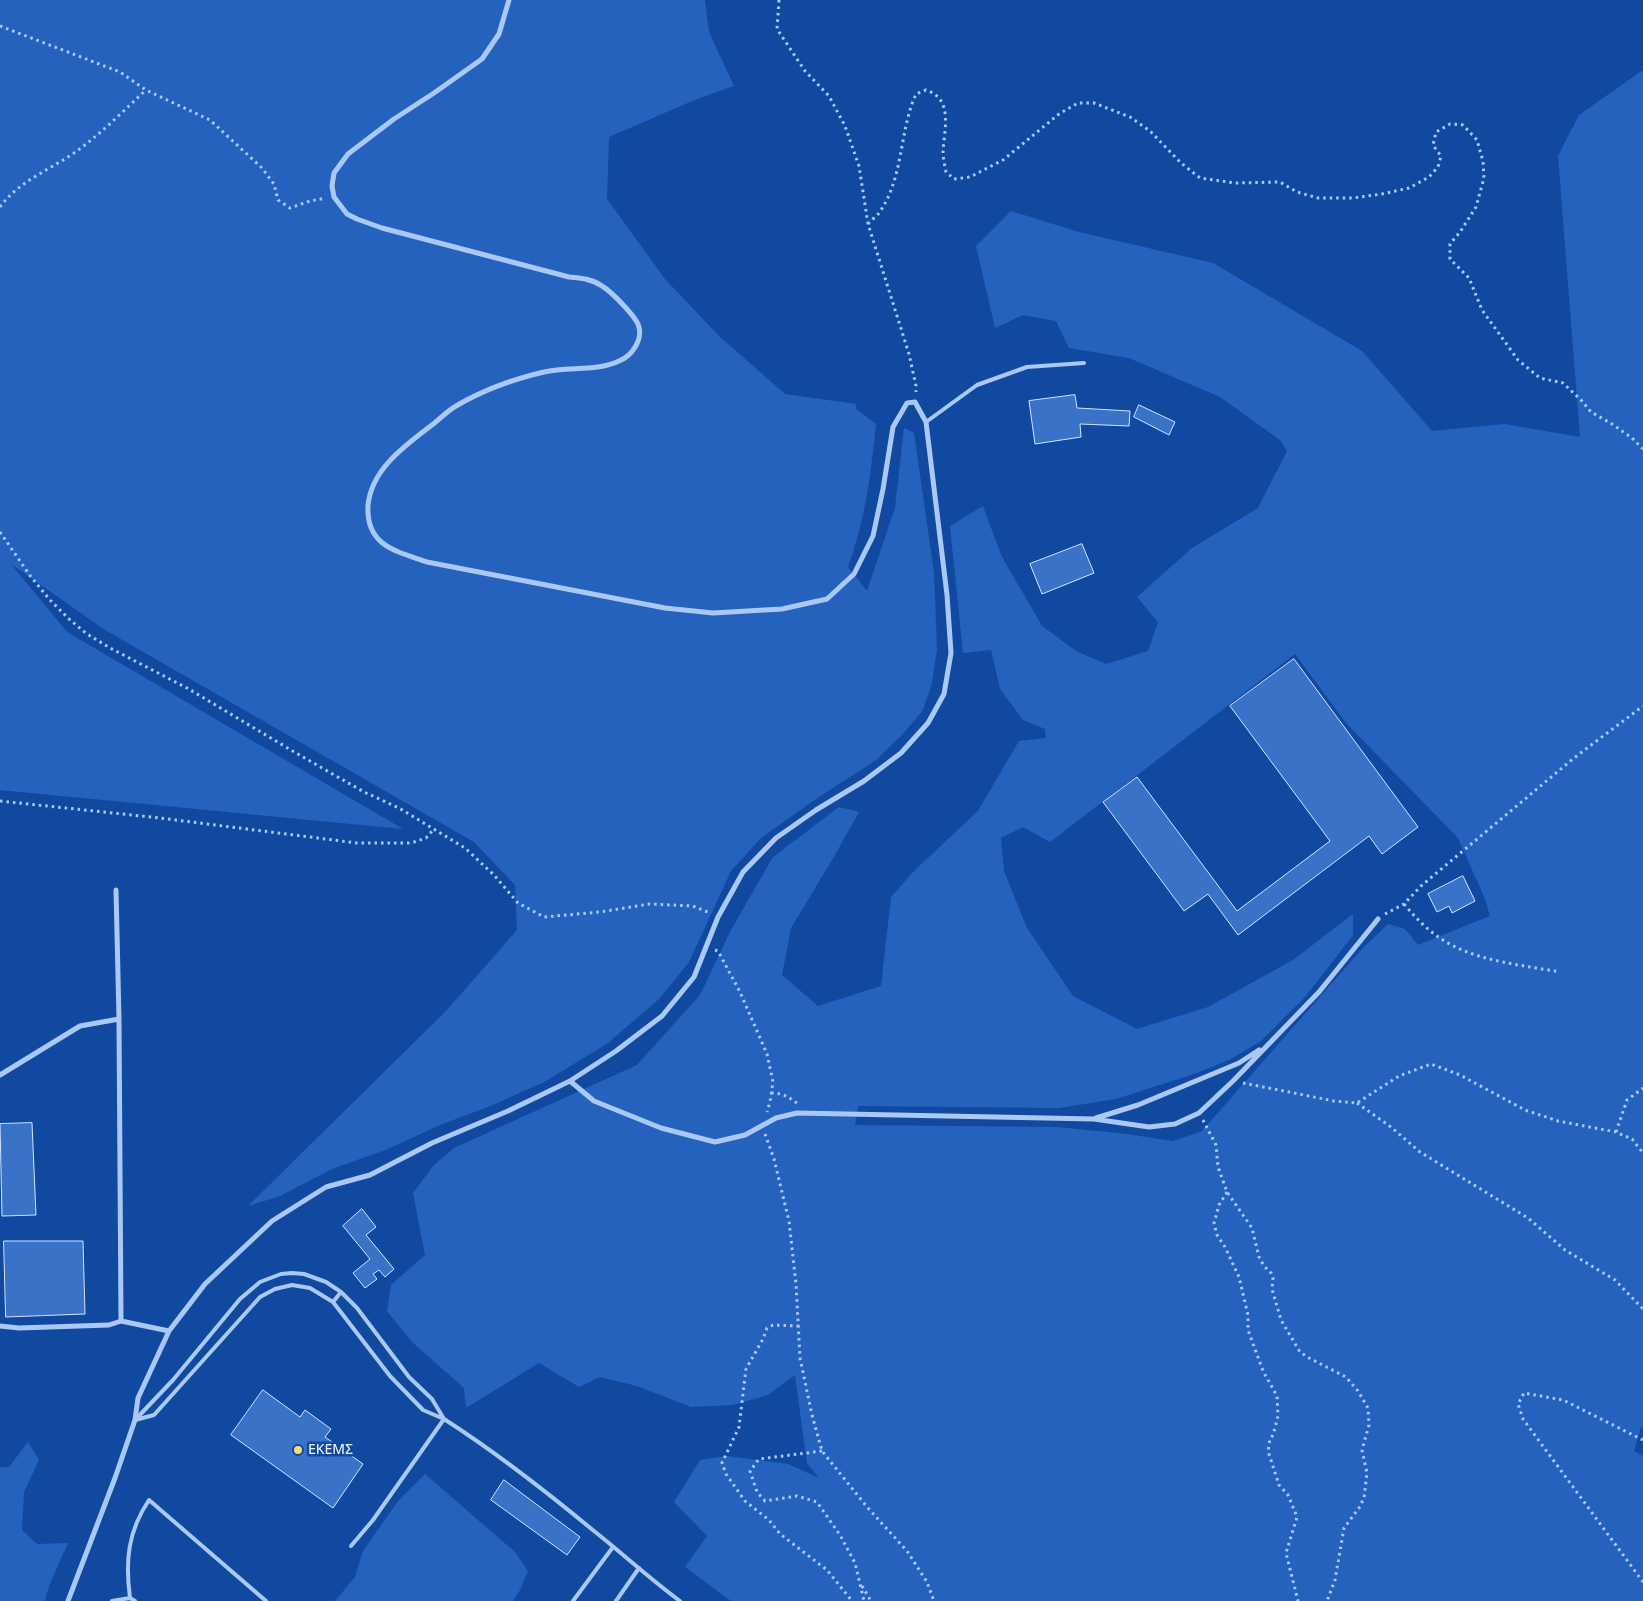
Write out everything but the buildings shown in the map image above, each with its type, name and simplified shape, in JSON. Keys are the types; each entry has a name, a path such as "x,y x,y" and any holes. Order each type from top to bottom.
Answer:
{"street":[{"path":"68,1601 112,1487 135,1420 138,1398 170,1331 205,1284 272,1221 326,1187 370,1175 432,1143 508,1111 570,1081 616,1051 662,1016 694,977 718,917 743,872 776,838 816,810 864,781 901,753 928,723 944,694 951,652 947,595 926,422 915,402 907,403 893,427 883,490 873,536 854,574 827,599 782,609 712,613 665,608 427,562 382,545 372,534 368,518 369,499 375,482 389,462 408,444 455,407 475,396 515,380 547,371 604,366 620,361 635,349 639,337 638,325 612,293 588,279 569,277 357,220 348,214 334,197 332,186 334,173 348,154 394,119 470,69 482,59 499,34 508,0"},
{"path":"116,890 119,1019 121,1321"},
{"path":"570,1081 594,1100 661,1128 715,1142 745,1135 776,1118 797,1113 1094,1119 1149,1127 1175,1124 1199,1113 1233,1081 1319,992 1378,919"},
{"path":"0,1075 80,1026 119,1019"},
{"path":"1094,1119 1138,1105 1239,1063 1267,1044"},
{"path":"0,1326 19,1328 109,1325 121,1321 170,1331"}],"lane":[{"path":"926,422 977,385 1027,367 1084,363"},
{"path":"135,1420 172,1380 240,1299 260,1282 281,1274 304,1274 326,1282 341,1292 356,1308 409,1377 432,1399 444,1419"},
{"path":"135,1420 154,1415 260,1297 275,1289 292,1285 310,1288 333,1302 390,1376 422,1410 444,1419 459,1428 613,1546 680,1601"},
{"path":"333,1302 341,1292"},
{"path":"351,1546 372,1520 444,1419"},
{"path":"130,1598 127,1575 128,1548 140,1513 149,1500 266,1601"},
{"path":"573,1601 613,1546"},
{"path":"616,1601 639,1568"},
{"path":"112,1601 130,1598 135,1601"}],"path":[{"path":"779,0 777,29 805,71 829,96 845,126 859,166 868,224 909,354 916,386 915,402"},
{"path":"0,26 120,72 146,90 210,120 262,168 274,184 278,200 290,208 310,201 334,197"},
{"path":"0,207 8,196 35,176 74,153 146,90"},
{"path":"868,224 879,214 890,191 899,163 909,109 916,94 926,90 934,92 946,107 946,134 943,154 946,172 954,179 970,177 987,170 1003,160 1058,114 1078,103 1094,103 1130,117 1150,131 1181,163 1200,178 1235,183 1280,182 1297,192 1318,198 1353,198 1409,188 1429,177 1438,168 1441,156 1433,145 1436,132 1450,124 1462,125 1477,140 1483,161 1484,178 1476,207 1450,244 1450,259 1469,278 1482,310 1518,360 1540,378 1563,383 1582,400 1591,412 1632,438 1643,449"},
{"path":"0,532 50,600 87,634 186,688 364,792 399,808 465,848 494,875 518,903 544,917 600,912 650,904 694,906 718,917"},
{"path":"1378,919 1404,904 1421,886 1574,758 1643,706"},
{"path":"0,802 160,818 357,843 412,843 426,838 434,829"},
{"path":"1404,904 1422,924 1441,940 1476,956 1560,972"},
{"path":"708,944 718,951 740,992 767,1054 773,1082 770,1102 762,1126 774,1159 789,1221 796,1284 800,1358 822,1451 867,1507 907,1551 927,1582 934,1601"},
{"path":"1357,1102 1398,1076 1431,1064 1460,1075 1525,1110 1558,1121 1616,1132 1632,1139 1643,1153"},
{"path":"1233,1081 1334,1101 1357,1102 1391,1127 1420,1152 1528,1218 1565,1250 1615,1280 1643,1309"},
{"path":"1616,1132 1627,1100 1643,1088"},
{"path":"771,1094 778,1093 789,1096 810,1114"},
{"path":"1199,1113 1216,1145 1218,1167 1227,1192 1252,1228 1259,1257 1273,1278 1272,1289 1281,1320 1300,1352 1346,1377 1358,1391 1368,1408 1369,1425 1362,1450 1367,1473 1364,1498 1360,1508 1344,1528 1335,1580 1327,1601"},
{"path":"1227,1192 1219,1205 1214,1223 1217,1235 1225,1247 1239,1277 1248,1314 1248,1330 1263,1371 1277,1396 1278,1416 1268,1451 1279,1485 1288,1495 1297,1517 1286,1553 1298,1601"},
{"path":"799,1326 773,1325 767,1328 746,1369 739,1427 722,1463 726,1474 745,1501 769,1520 780,1534 827,1570 852,1601"},
{"path":"1643,1440 1563,1400 1524,1393 1518,1404 1523,1419 1643,1582"},
{"path":"822,1451 759,1459 750,1471 757,1492 765,1501 797,1496 817,1502 840,1535 855,1563 864,1601"},
{"path":"860,1583 871,1601"}],"shaded area":[{"path":"0,0 705,0 709,32 734,86 697,99 609,137 607,199 665,279 719,336 785,394 856,404 856,409 876,424 863,514 848,567 867,591 895,508 904,428 914,433 934,573 937,649 932,683 923,710 903,734 876,760 762,837 731,871 689,962 659,999 608,1043 546,1081 493,1105 440,1125 388,1149 332,1169 280,1196 248,1206 446,1011 517,930 515,885 474,842 105,630 11,564 67,632 403,829 0,790"},
{"path":"1643,70 1643,1427 1641,1427 1634,1451 1643,1456 1643,1601 731,1601 685,1567 707,1536 674,1502 700,1460 727,1456 788,1464 819,1478 807,1463 795,1375 768,1395 733,1405 691,1407 637,1386 600,1377 579,1387 539,1363 466,1408 464,1388 412,1342 387,1311 391,1285 425,1255 413,1193 434,1165 454,1148 637,1065 700,995 731,930 773,857 839,807 859,812 791,928 782,975 818,1006 881,986 891,897 915,870 978,811 1019,741 1046,738 1045,729 1023,720 1000,689 991,650 963,653 950,526 983,506 1001,555 1042,626 1076,651 1106,664 1148,651 1158,622 1137,597 1192,548 1258,508 1287,451 1280,440 1220,397 1129,358 1069,348 1056,321 1023,315 995,328 976,246 1011,211 1079,232 1213,263 1362,351 1432,431 1504,424 1580,437 1558,156 1579,115","holes":["1295,654 1346,723 1458,838 1485,899 1490,916 1418,945 1405,929 1388,924 1361,950 1201,1132 1172,1141 1127,1134 1057,1127 855,1125 858,1106 1059,1108 1116,1099 1197,1073 1231,1059 1261,1041 1306,996 1353,935 1353,914 1293,960 1208,1007 1137,1029 1073,996 1027,928 1004,871 1001,838 1023,827 1050,842"]},
{"path":"28,1442 39,1460 24,1492 22,1530 37,1544 68,1543 49,1586 45,1601 0,1601 0,1467 9,1467"},
{"path":"425,1474 515,1552 528,1571 513,1601 335,1601 355,1577 363,1551 398,1501"}],"place":[{"name":"ΕΚΕΜΣ","path":"298,1450"}]}
